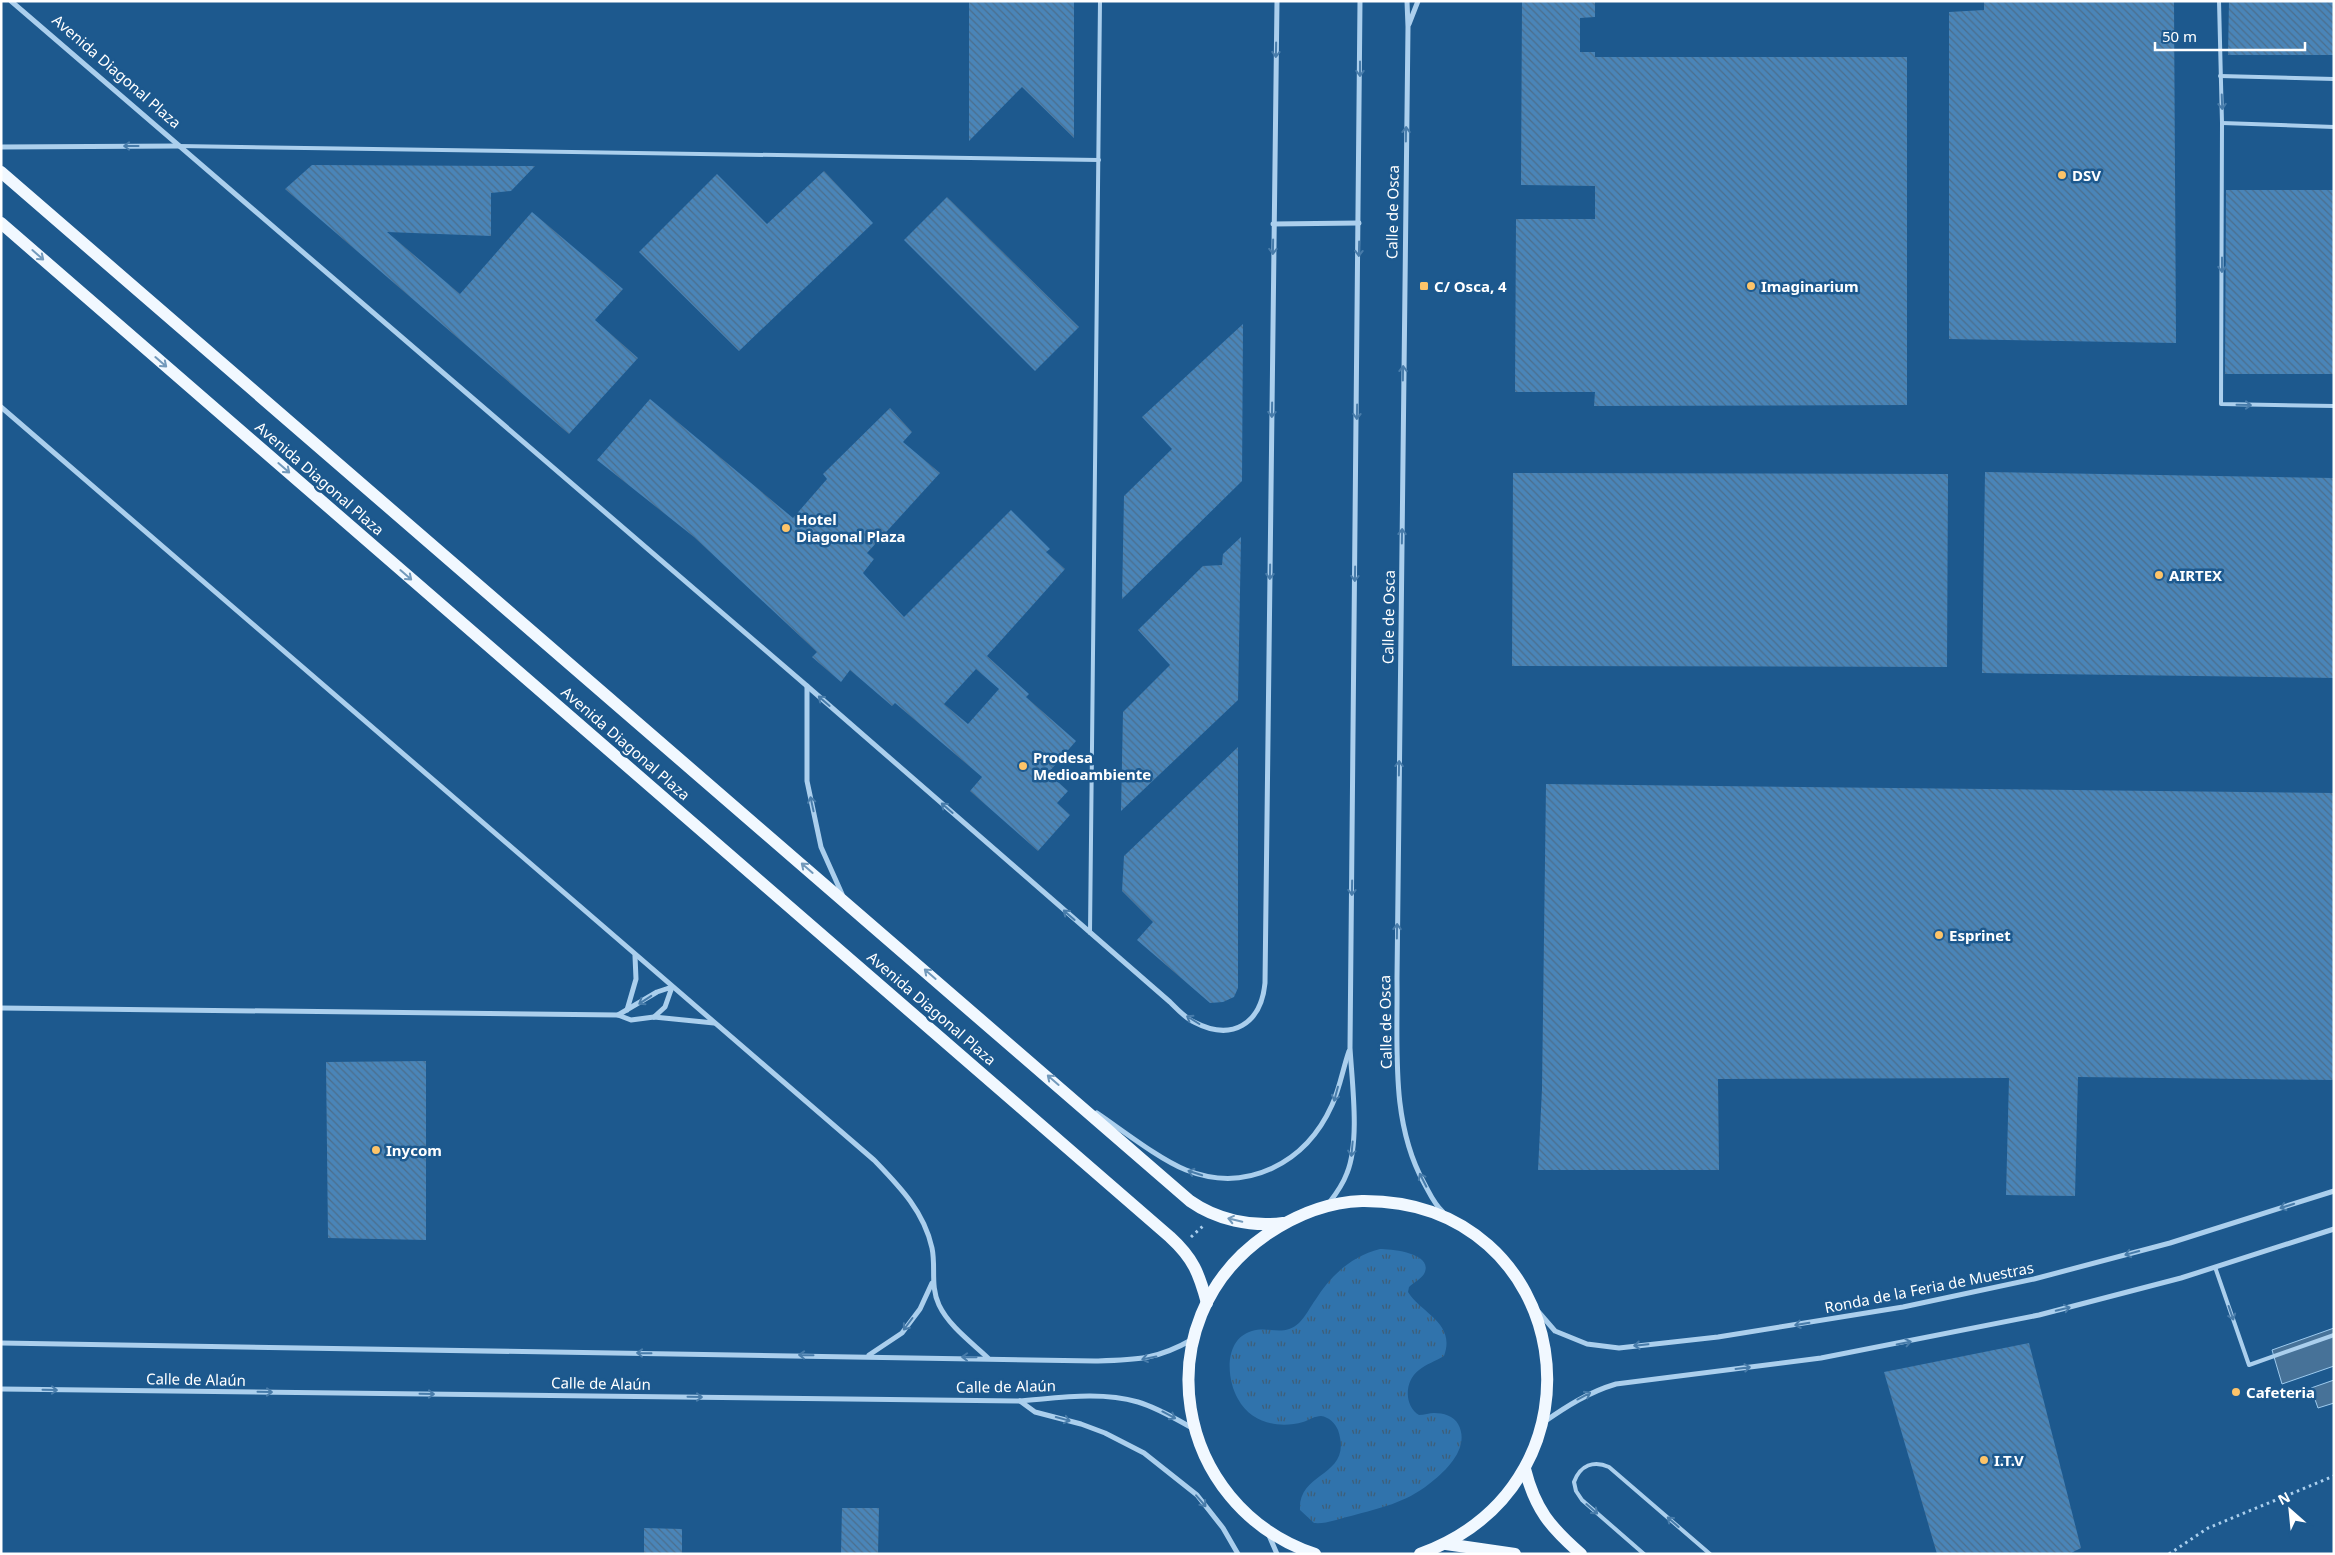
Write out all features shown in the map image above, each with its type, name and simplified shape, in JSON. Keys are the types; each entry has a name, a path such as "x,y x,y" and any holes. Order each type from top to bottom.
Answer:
{"main road":[{"name":"Avenida Diagonal Plaza","path":"1,172 1203,1210 1261,1226 1283,1223"},
{"name":"Avenida Diagonal Plaza","path":"1,223 1170,1237 1190,1256 1207,1302"},
{"path":"1315,1554 1290,1544 1267,1530 1246,1514 1219,1484 1204,1456 1194,1429 1189,1381 1193,1339 1207,1302 1234,1264 1253,1244 1283,1223 1328,1206 1359,1201 1390,1202 1421,1209 1450,1220 1484,1242 1512,1271 1532,1305 1545,1343 1549,1383 1543,1423 1525,1469 1510,1492 1491,1512 1446,1544 1420,1554"},
{"path":"1525,1469 1530,1489 1546,1520 1581,1554"},
{"path":"1446,1544 1515,1554"}],"street":[{"name":"Avenida Diagonal Plaza","path":"11,1 807,686 1192,1021 1211,1029 1226,1030 1239,1027 1259,1010 1264,999 1266,983 1274,224"},
{"path":"1276,1 1274,224 1359,223"},
{"path":"1328,1206 1347,1174 1350,1163 1353,1118 1350,1048 1360,1"},
{"name":"Calle de Osca","path":"1406,1 1408,27 1396,979 1399,1096 1402,1124 1407,1145 1421,1178 1436,1206 1450,1220"},
{"path":"1408,27 1418,1"},
{"name":"Avenida Diagonal Plaza","path":"1,147 179,146"},
{"path":"1,407 874,1160 913,1203 924,1224 932,1250 932,1282 939,1305 957,1329 988,1358"},
{"name":"Avenida Diagonal Plaza","path":"807,686 807,781 821,847 844,900"},
{"path":"627,1010 636,979 636,956"},
{"path":"618,1015 657,992 672,987"},
{"path":"654,1017 665,1007 672,987"},
{"path":"1,1008 618,1015 631,1020 654,1017 714,1023"},
{"path":"1072,1096 1184,1170 1210,1178 1235,1179 1258,1175 1287,1161 1309,1142 1333,1104 1350,1048"},
{"name":"Ronda de la Feria de Muestras","path":"1532,1305 1555,1331 1587,1344 1619,1348 1718,1338 1903,1306 2034,1279 2170,1243 2334,1191"},
{"path":"1543,1423 1574,1402 1598,1390 1616,1384 1822,1358 1906,1343 2039,1315 2181,1278 2334,1230"},
{"path":"867,1356 902,1333 920,1309 932,1282"},
{"name":"Calle de Alaún","path":"1,1343 1132,1360 1149,1358 1168,1352 1193,1339"},
{"name":"Calle de Alaún","path":"1,1389 1019,1401 1098,1396 1120,1398 1153,1407 1194,1429"},
{"path":"1019,1401 1035,1412 1097,1430 1144,1453 1197,1496 1223,1528 1238,1554"},
{"path":"1267,1530 1276,1554"}],"lane":[{"path":"1090,933 1100,1"},
{"path":"2219,1 2222,123 2221,404 2334,406"},
{"path":"2220,76 2334,79"},
{"path":"2222,123 2334,127"},
{"path":"179,146 1099,160"},
{"path":"2215,1267 2249,1365 2334,1334"},
{"path":"1644,1554 1582,1500 1576,1491 1574,1482 1577,1474 1583,1468 1590,1464 1601,1463 1610,1467 1710,1554"}],"path":[{"path":"1190,1238 1205,1224"},
{"path":"2169,1554 2208,1528 2334,1476"}],"green space":[{"path":"1380,1249 1402,1251 1418,1257 1426,1267 1424,1274 1409,1287 1408,1292 1442,1327 1446,1345 1444,1356 1425,1366 1414,1375 1408,1387 1408,1400 1414,1411 1419,1415 1437,1413 1454,1419 1461,1433 1459,1450 1443,1472 1411,1496 1372,1510 1328,1522 1314,1523 1300,1510 1302,1497 1307,1487 1332,1466 1339,1457 1341,1446 1338,1430 1331,1421 1321,1416 1285,1425 1266,1422 1250,1414 1238,1399 1231,1381 1230,1360 1232,1350 1236,1342 1243,1335 1252,1331 1288,1329 1299,1323 1335,1274 1360,1256"}],"shaded area":[{"path":"2334,1328 2334,1366 2282,1384 2272,1350"},
{"path":"2334,1380 2334,1403 2318,1408 2311,1388"}],"building":[{"path":"969,1 1074,1 1074,138 1022,87 969,141"},
{"name":"Imaginarium","path":"1522,1 1595,1 1595,17 1580,18 1580,52 1595,52 1595,57 1907,57 1907,405 1594,406 1595,392 1515,392 1516,219 1595,219 1595,186 1521,185"},
{"name":"DSV","path":"1984,1 2174,2 2176,343 1949,339 1949,12 1984,10"},
{"path":"2229,1 2334,1 2334,55 2228,55"},
{"path":"312,165 535,166 511,191 491,193 491,236 387,232 460,294 532,212 623,289 595,320 638,358 569,434 285,189"},
{"path":"824,171 873,223 739,351 639,252 717,174 767,224"},
{"path":"2226,190 2334,190 2334,374 2225,374"},
{"path":"947,197 1079,327 1035,371 904,240"},
{"path":"1243,324 1242,481 1122,599 1124,496 1172,449 1142,417"},
{"path":"650,399 793,518 827,479 823,474 890,408 912,432 903,442 940,473 867,553 874,559 863,573 904,617 1011,510 1050,549 1046,552 1065,569 987,656 1029,694 1026,697 1076,741 1048,773 1068,791 1057,803 1070,815 1038,851 970,791 982,777 895,703 892,706 850,670 841,682 812,657 817,652 694,537 597,460","holes":["976,669 999,689 968,724 944,704"]},
{"name":"AIRTEX","path":"1985,472 2334,478 2334,678 1982,673"},
{"path":"1513,473 1948,474 1947,667 1512,666"},
{"path":"1241,537 1238,700 1121,811 1123,712 1170,665 1138,630 1203,566 1222,565 1223,554"},
{"path":"1238,747 1238,988 1234,997 1223,1002 1210,1003 1137,940 1153,922 1122,891 1124,856"},
{"name":"Esprinet","path":"1546,784 2334,793 2334,1080 2078,1077 2075,1196 2006,1195 2009,1078 1718,1079 1719,1170 1538,1170 1542,1089"},
{"name":"Inycom","path":"426,1061 426,1240 328,1238 326,1062"},
{"name":"I.T.V","path":"2029,1343 2081,1548 2069,1554 1937,1554 1884,1372"},
{"path":"842,1508 879,1508 878,1554 841,1554"},
{"path":"644,1528 682,1529 682,1554 644,1554"}],"place":[{"name":"DSV","path":"2062,175"},
{"name":"C/ Osca, 4","path":"1424,286"},
{"name":"Imaginarium","path":"1751,286"},
{"name":"Hotel Diagonal Plaza","path":"786,528"},
{"name":"AIRTEX","path":"2159,575"},
{"name":"Prodesa Medioambiente","path":"1023,766"},
{"name":"Esprinet","path":"1939,935"},
{"name":"Inycom","path":"376,1150"},
{"name":"Cafeteria","path":"2236,1392"},
{"name":"I.T.V","path":"1984,1460"}]}
